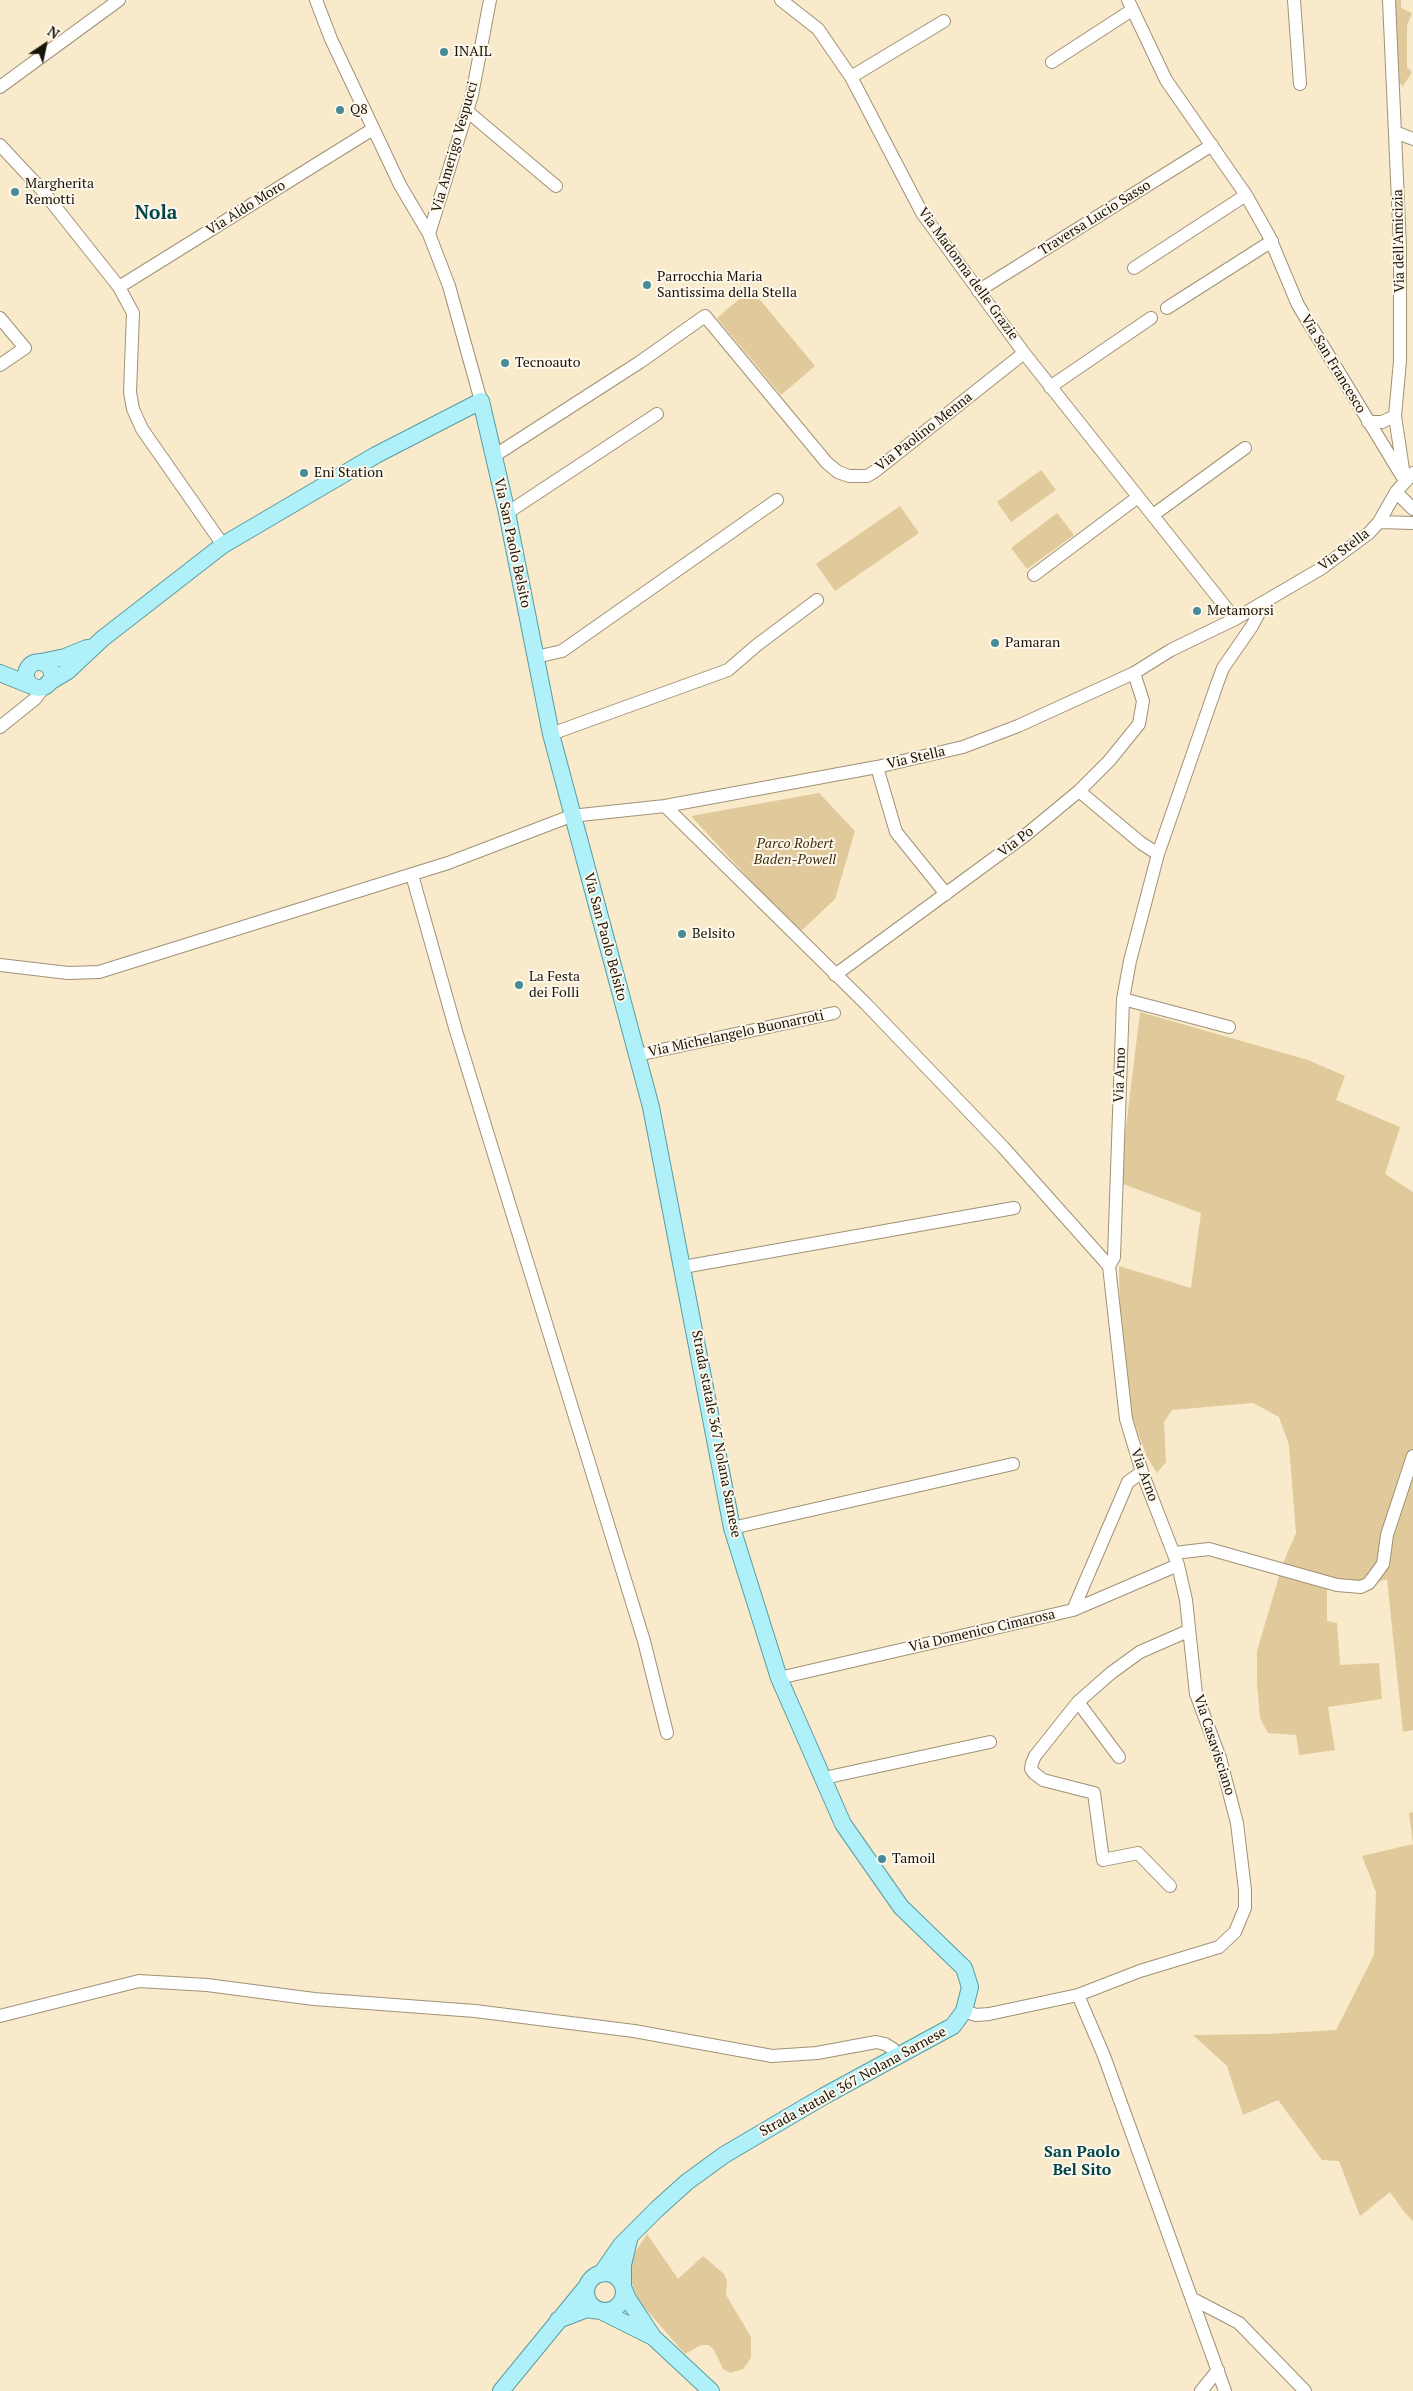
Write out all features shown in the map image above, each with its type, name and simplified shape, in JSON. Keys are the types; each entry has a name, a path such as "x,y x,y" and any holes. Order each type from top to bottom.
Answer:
{"main road":[{"name":"Via San Paolo Belsito","path":"481,401 507,512 551,734 571,816 651,1107"},
{"path":"4,672 42,685 68,671 102,639 223,545 376,455 481,401"},
{"path":"4,672 83,650 102,639"},
{"path":"37,663 51,671 42,685"},
{"name":"Strada statale 367 Nolana Sarnese","path":"601,2274 621,2246 686,2182 724,2155 953,2026 964,2011 970,1988 964,1968 902,1907 843,1824 779,1678 732,1528 651,1107"},
{"path":"557,2320 587,2309 601,2311 617,2307 623,2298 623,2264 630,2237"},
{"path":"501,2391 592,2278 601,2274 617,2278 628,2299 653,2337 711,2391"},
{"path":"587,2286 588,2302 601,2311 653,2337"}],"street":[{"path":"0,87 119,0"},
{"name":"Via San Paolo Belsito","path":"316,0 331,39 400,185 429,234 449,286 481,401"},
{"name":"Via Amerigo Vespucci","path":"429,234 467,112 485,32 490,0"},
{"name":"Via Madonna delle Grazie","path":"781,0 818,30 851,77 922,214 1050,387 1235,619"},
{"path":"1294,0 1300,84"},
{"name":"Via dell'Amicizia","path":"1388,0 1400,246 1400,361 1395,416 1409,477"},
{"path":"1052,62 1130,5"},
{"name":"Via San Francesco","path":"1130,5 1166,80 1246,195 1272,241 1298,305 1368,422 1409,477"},
{"path":"851,77 944,21"},
{"path":"467,112 556,186"},
{"name":"Via Aldo Moro","path":"119,287 373,129"},
{"path":"1395,132 1413,139"},
{"path":"0,145 42,190 119,287 133,313 130,392 133,408 142,428 223,545"},
{"name":"Traversa Lucio Sasso","path":"978,290 1212,145"},
{"path":"1134,268 1246,195"},
{"path":"1168,308 1272,241"},
{"name":"Via Paolino Menna","path":"494,456 640,362 705,316 827,463 838,472 849,476 866,476 874,472 1024,353"},
{"path":"0,318 25,348 0,365"},
{"path":"1050,387 1151,318"},
{"path":"507,512 658,414"},
{"path":"1368,422 1382,422 1395,416"},
{"path":"1153,516 1245,448"},
{"name":"Via Stella","path":"0,965 68,973 99,972 412,875 571,816 665,806 877,767 963,747 1018,726 1134,673 1171,650 1265,602 1336,558 1369,533 1379,522 1396,492 1409,477"},
{"path":"1396,492 1413,509"},
{"path":"1034,575 1138,497"},
{"path":"536,657 562,650 777,500"},
{"path":"1379,522 1413,523"},
{"path":"551,734 728,670 757,645 817,600"},
{"name":"Via Arno","path":"1176,1559 1142,1472 1126,1419 1109,1266 1114,1257 1123,999 1130,961 1158,854 1223,668 1252,626 1265,602"},
{"path":"4,672 20,685 23,693 23,700 18,712"},
{"name":"Via Po","path":"835,975 1027,834 1079,791 1109,761 1139,724 1143,701 1134,673"},
{"path":"0,727 35,698 42,685"},
{"path":"877,767 896,832 946,894"},
{"path":"1079,791 1142,844 1158,854"},
{"path":"665,806 866,1004 996,1140 1109,1266"},
{"path":"412,875 456,1031 644,1640 667,1733"},
{"path":"1123,999 1229,1027"},
{"name":"Via Michelangelo Buonarroti","path":"637,1055 834,1013"},
{"path":"683,1267 1014,1208"},
{"name":"Via Domenico Cimarosa","path":"779,1678 1073,1610 1176,1559 1209,1549 1338,1585 1361,1587 1369,1584 1383,1564 1387,1536 1413,1456"},
{"path":"732,1528 1013,1464"},
{"path":"1073,1610 1128,1482 1142,1472"},
{"name":"Via Casavisciano","path":"964,2011 976,2015 989,2014 1078,1995 1140,1971 1219,1947 1235,1932 1245,1908 1245,1890 1237,1823 1220,1758 1196,1694 1186,1600 1176,1559"},
{"path":"1170,1886 1138,1852 1103,1860 1094,1792 1048,1782 1038,1777 1031,1769 1035,1756 1078,1702 1110,1673 1140,1652 1188,1631"},
{"path":"1078,1702 1119,1757"},
{"path":"824,1778 990,1742"},
{"path":"0,2016 139,1981 206,1985 314,1999 474,2011 634,2031 772,2056 817,2053 876,2042 885,2044 898,2056"},
{"path":"1078,1995 1104,2056 1225,2391"},
{"path":"1193,2299 1239,2323 1305,2391"},
{"path":"1201,2391 1218,2370"}],"green space":[{"path":"1393,0 1401,0 1401,8 1412,13 1407,26 1407,67 1412,72 1403,86 1398,82"},
{"path":"751,289 815,366 781,395 717,318"},
{"path":"1041,470 1056,490 1011,522 997,502"},
{"path":"900,506 919,533 835,591 816,564"},
{"path":"1057,513 1074,535 1027,569 1011,548"},
{"name":"Parco Robert Baden-Powell","path":"819,793 855,831 835,899 799,933 691,816"},
{"path":"1140,1012 1308,1060 1345,1076 1336,1100 1400,1127 1385,1174 1413,1192 1413,1730 1403,1732 1387,1579 1373,1584 1327,1589 1327,1621 1337,1623 1340,1665 1379,1663 1382,1699 1328,1707 1335,1750 1299,1755 1296,1735 1268,1733 1260,1718 1257,1651 1283,1563 1296,1533 1289,1445 1279,1417 1253,1403 1172,1410 1164,1422 1166,1462 1157,1473 1147,1457 1132,1417 1120,1318 1119,1266 1191,1288 1201,1213 1123,1184 1124,1144"},
{"path":"1413,1812 1413,1844 1409,1813"},
{"path":"1413,1844 1413,2221 1390,2192 1360,2216 1339,2161 1322,2160 1278,2100 1243,2115 1227,2066 1193,2035 1267,2034 1336,2030 1374,1955 1376,1892 1362,1856"},
{"path":"647,2234 678,2279 703,2256 724,2274 727,2281 726,2295 751,2337 751,2358 743,2369 730,2373 723,2369 714,2350 709,2345 701,2345 685,2354 638,2300 631,2280 631,2269 633,2256"}],"place":[{"name":"INAIL","path":"444,52"},
{"name":"Q8","path":"340,110"},
{"name":"Margherita Remotti","path":"15,192"},
{"name":"Parrocchia Maria Santissima della Stella","path":"647,285"},
{"name":"Tecnoauto","path":"505,363"},
{"name":"Eni Station","path":"304,473"},
{"name":"Metamorsi","path":"1197,611"},
{"name":"Pamaran","path":"995,643"},
{"name":"Belsito","path":"682,934"},
{"name":"La Festa dei Folli","path":"519,985"},
{"name":"Tamoil","path":"882,1859"}],"district":[{"name":"Nola","path":"156,214"},
{"name":"San Paolo Bel Sito","path":"1082,2161"}]}
